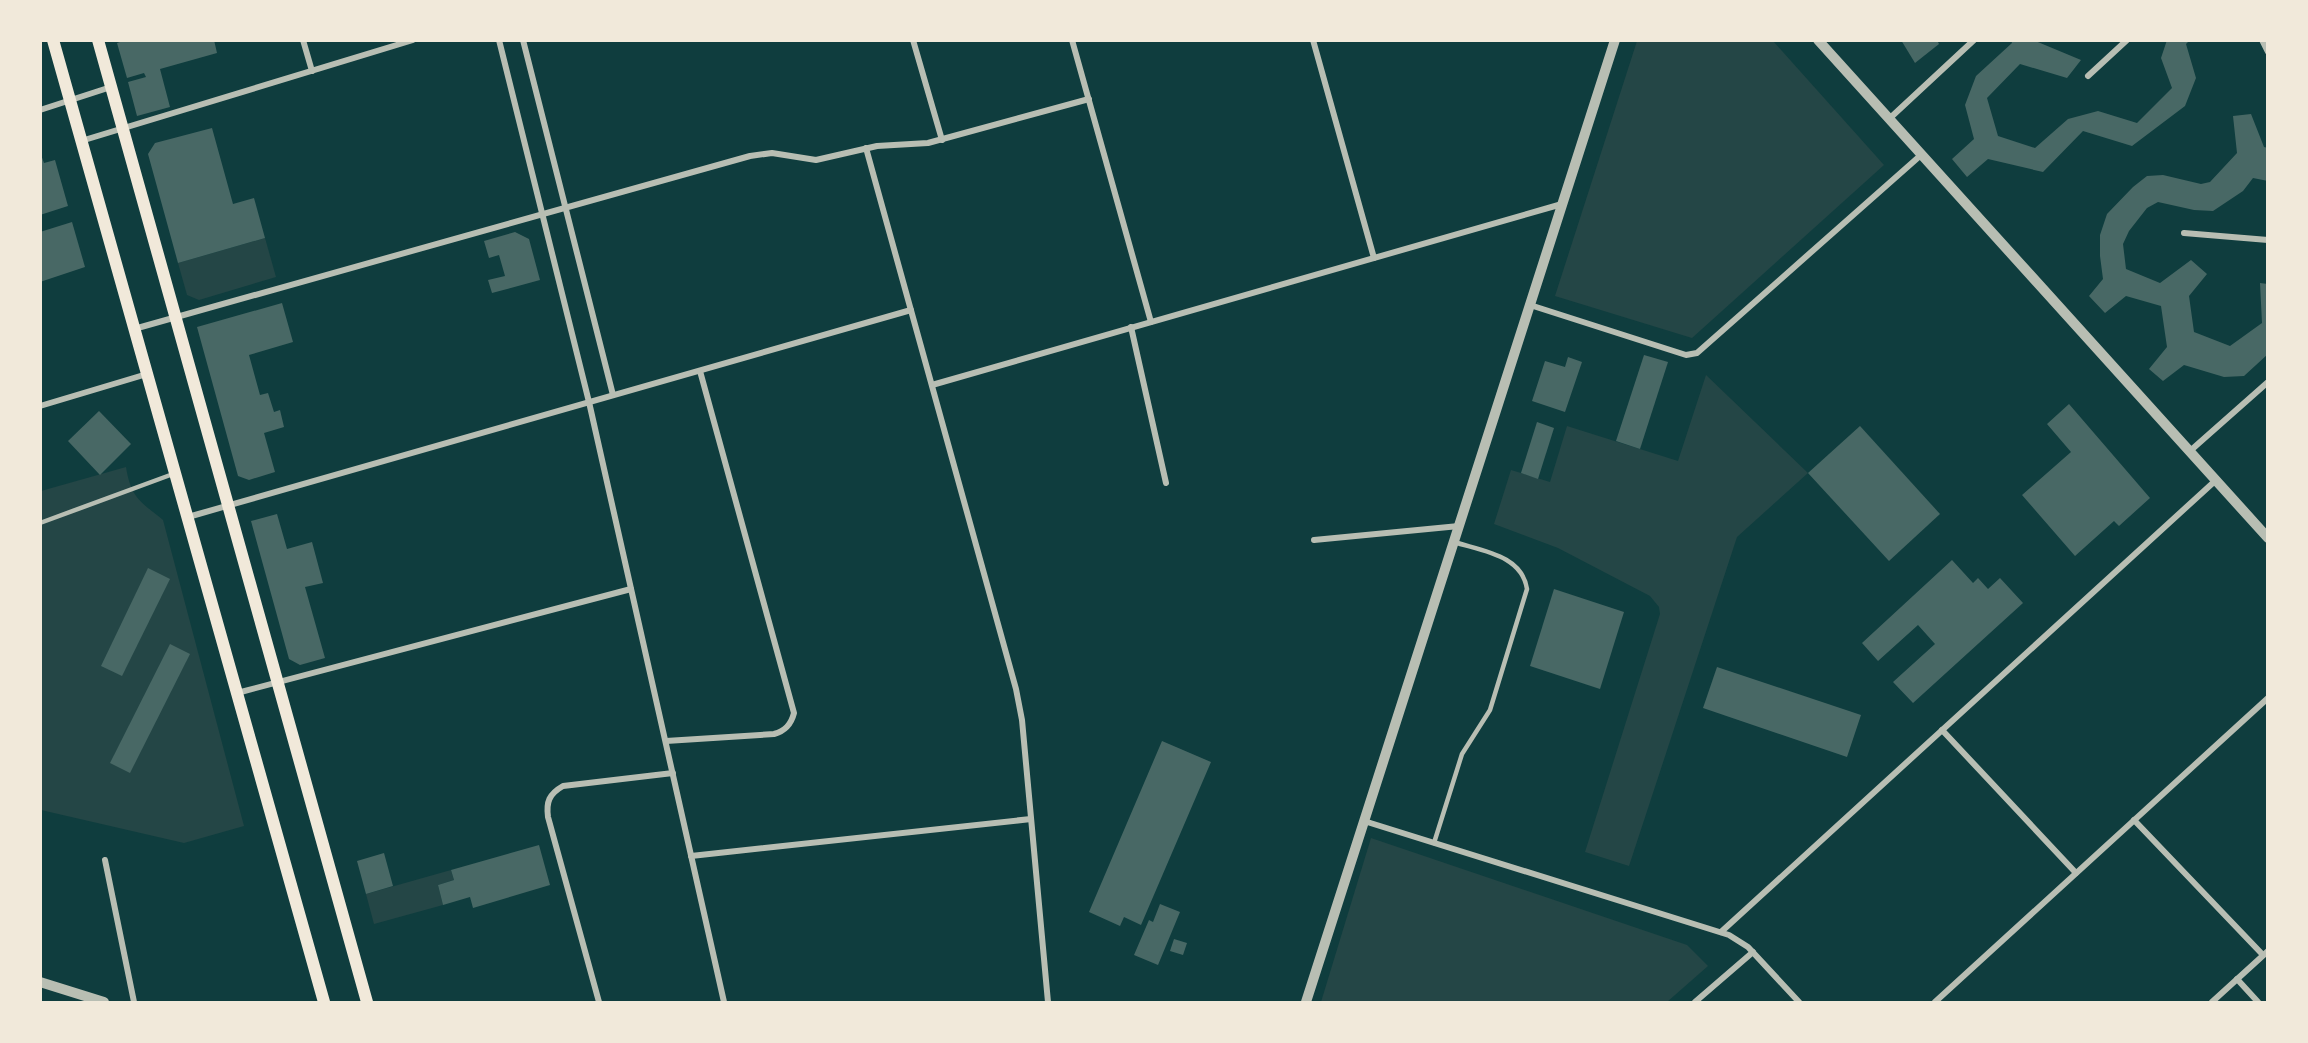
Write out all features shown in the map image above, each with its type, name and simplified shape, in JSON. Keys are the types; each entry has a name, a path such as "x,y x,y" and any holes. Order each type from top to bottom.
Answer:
{"main road":[{"path":"53,40 324,1002"},
{"path":"98,40 367,1002"}],"street":[{"path":"303,40 312,71"},
{"path":"81,141 413,40"},
{"path":"499,40 590,402 724,1002"},
{"path":"523,40 613,395"},
{"path":"913,40 942,140"},
{"path":"1072,40 1151,322"},
{"path":"1313,40 1374,258"},
{"path":"1306,1002 1614,40"},
{"path":"1818,40 2268,538"},
{"path":"1888,120 1974,40"},
{"path":"2088,76 2127,40"},
{"path":"2262,40 2268,52"},
{"path":"40,110 111,87"},
{"path":"134,329 760,153 816,160 866,148 916,145 942,140 1089,99"},
{"path":"866,148 1016,689 1022,720 1048,1002"},
{"path":"1530,305 1686,355 1698,352 1921,156"},
{"path":"932,384 1562,204"},
{"path":"2184,233 2268,240"},
{"path":"188,517 911,310"},
{"path":"1131,327 1166,483"},
{"path":"666,741 774,734 787,728 794,713 699,370"},
{"path":"40,406 147,374"},
{"path":"2189,452 2268,382"},
{"path":"1721,932 2215,481"},
{"path":"1314,540 1459,525"},
{"path":"237,693 631,589"},
{"path":"1935,1002 2268,698"},
{"path":"1942,730 2076,873"},
{"path":"599,1002 548,817 548,798 563,786 673,773"},
{"path":"691,856 1031,819"},
{"path":"2134,820 2265,953 2212,1002"},
{"path":"1364,821 1736,938 1799,1002"},
{"path":"105,860 134,1002"},
{"path":"1695,1002 1752,952"},
{"path":"2237,979 2258,1002"},
{"path":"40,982 104,1002"}],"lane":[{"path":"40,523 176,473"},
{"path":"1434,843 1462,754 1490,710 1527,589 1522,572 1505,558 1454,542"}],"shaded area":[{"path":"1637,41 1773,41 1884,165 1692,338 1555,296"},
{"path":"265,238 276,277 199,300 187,295 178,263"},
{"path":"1706,375 1808,473 1737,537 1629,866 1585,852 1660,614 1659,607 1650,596 1558,548 1494,524 1511,470 1550,482 1567,426 1678,461"},
{"path":"126,467 131,486 138,498 163,520 244,826 184,843 41,810 41,491"},
{"path":"1371,838 1687,945 1708,966 1667,1002 1321,1002"},
{"path":"451,870 454,880 438,885 443,905 374,924 366,894"}],"building":[{"path":"126,40 214,40 217,53 160,69 170,107 137,116 128,82 146,77 144,73 127,78 117,43"},
{"path":"1901,40 1937,40 1939,44 1915,63"},
{"path":"2011,40 2033,40 2081,60 2067,78 2020,64 1987,98 1998,136 2035,148 2068,119 2098,111 2137,123 2172,88 2161,58 2167,40 2190,40 2186,44 2196,78 2185,106 2132,146 2083,131 2043,172 1988,159 1967,177 1952,159 1974,139 1965,105 1976,76 2012,43"},
{"path":"2251,114 2264,147 2268,148 2268,181 2253,178 2243,191 2213,211 2194,210 2158,202 2147,208 2129,231 2123,244 2126,269 2160,283 2191,260 2207,274 2189,296 2194,332 2230,346 2262,323 2260,283 2268,284 2268,354 2244,376 2224,377 2184,365 2163,381 2149,369 2167,347 2161,306 2126,296 2105,313 2089,296 2103,279 2100,235 2107,214 2147,176 2163,175 2201,184 2210,182 2237,153 2233,116"},
{"path":"212,128 233,204 254,198 265,238 178,263 148,154 155,143"},
{"path":"40,152 44,163 55,160 68,206 40,215"},
{"path":"72,222 85,267 40,282 40,232"},
{"path":"515,232 529,239 540,280 492,293 488,280 505,276 499,255 489,258 484,241"},
{"path":"282,303 293,342 249,355 260,395 268,393 274,412 280,410 284,427 264,433 275,472 249,480 238,476 197,327"},
{"path":"1644,355 1668,362 1640,449 1616,441"},
{"path":"1568,357 1582,362 1565,412 1532,401 1545,361 1565,367"},
{"path":"2069,404 2150,498 2119,526 2114,521 2075,556 2022,495 2071,452 2047,424"},
{"path":"99,411 131,444 100,475 68,441"},
{"path":"1537,422 1554,428 1538,479 1521,473"},
{"path":"1860,426 1940,514 1889,561 1808,473"},
{"path":"277,514 287,549 312,542 323,583 305,587 325,658 300,665 289,659 251,521"},
{"path":"1952,560 1973,583 1978,578 1988,589 2000,578 2023,603 1913,703 1893,682 1935,644 1918,625 1878,661 1862,643"},
{"path":"148,568 170,579 122,676 101,666"},
{"path":"1554,589 1624,612 1600,689 1530,666"},
{"path":"170,644 190,654 130,773 110,763"},
{"path":"1717,667 1861,715 1847,757 1703,708"},
{"path":"1162,741 1211,762 1141,925 1124,917 1120,926 1089,912"},
{"path":"539,845 550,885 473,908 470,897 443,905 438,885 454,880 451,870"},
{"path":"384,853 393,886 366,894 357,861"},
{"path":"1160,904 1180,912 1158,965 1134,955 1149,920 1153,922"},
{"path":"1174,939 1187,943 1183,955 1170,951"}]}
